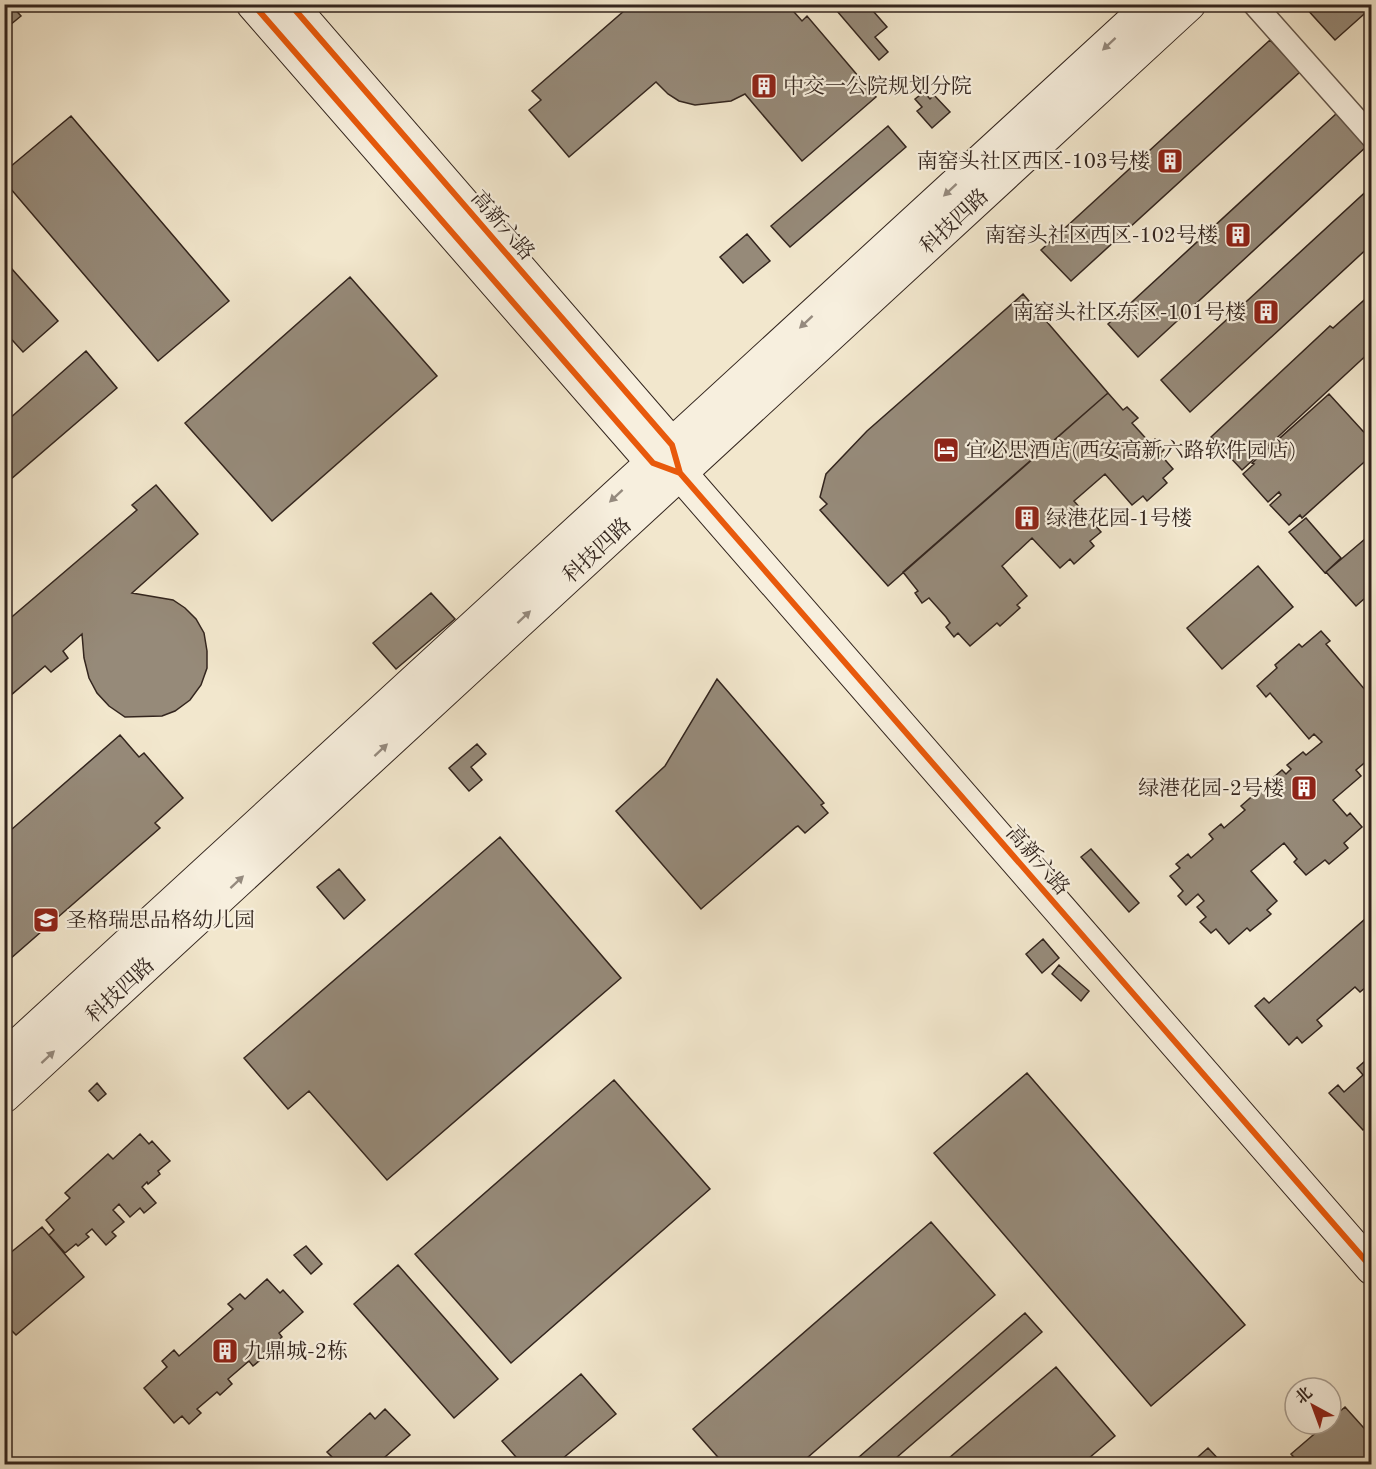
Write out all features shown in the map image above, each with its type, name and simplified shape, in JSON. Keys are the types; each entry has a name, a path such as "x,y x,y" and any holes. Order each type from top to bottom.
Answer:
{"street":[{"name":"高新六路","path":"253,4 668,460 1371,1268"},
{"name":"高新六路","path":"290,4 668,460"},
{"name":"科技四路","path":"4,1096 668,460 1152,4"},
{"name":"科技四路","path":"4,1058 668,460 1189,4"},
{"path":"1254,4 1371,137"}],"building":[{"path":"4,4 10,4 21,16 4,30"},
{"name":"中交一公院规划分院","path":"632,4 787,4 802,21 807,16 876,97 802,161 745,94 731,101 695,105 679,101 656,82 569,157 529,110 541,100 532,91"},
{"path":"831,4 867,4 887,27 875,37 888,52 879,60"},
{"path":"1308,4 1372,4 1372,7 1335,40 1305,7"},
{"name":"南窑头社区西区-103号楼","path":"1270,40 1300,72 1071,281 1041,250"},
{"path":"924,92 930,99 934,95 950,112 932,128 917,111 922,107 915,99"},
{"name":"南窑头社区西区-102号楼","path":"1337,113 1367,146 1138,357 1108,324"},
{"path":"71,116 229,301 158,361 4,181 4,172"},
{"path":"888,126 906,147 790,247 771,226"},
{"name":"南窑头社区东区-101号楼","path":"1372,186 1372,244 1190,412 1161,380"},
{"path":"747,234 770,261 743,283 720,257"},
{"path":"4,260 58,321 23,352 4,331"},
{"path":"350,277 437,376 272,521 185,423"},
{"path":"1372,293 1372,350 1242,470 1211,437 1330,326 1333,328"},
{"name":"宜必思酒店(西安高新六路软件园店)","path":"1023,294 1108,393 888,586 820,510 827,504 820,497 826,474 867,431"},
{"path":"86,351 117,388 4,485 4,414 9,419"},
{"name":"绿港花园-1号楼","path":"1108,393 1123,410 1127,407 1138,418 1132,423 1150,443 1155,439 1164,450 1160,454 1173,469 1163,478 1167,483 1147,501 1143,496 1132,505 1105,474 1074,501 1101,532 1090,541 1094,546 1074,564 1070,559 1060,568 1032,538 1002,566 1027,596 1017,605 1020,608 1000,626 997,623 970,646 958,633 954,637 946,627 950,623 946,617 929,598 922,603 915,593 918,591 903,572"},
{"path":"1329,394 1372,441 1372,455 1302,518 1300,515 1289,525 1270,505 1281,495 1279,492 1268,502 1243,474 1254,464 1252,463"},
{"path":"156,485 198,534 132,593 173,600 196,619 204,633 207,651 207,668 201,685 190,700 175,711 162,716 125,717 109,706 97,693 89,678 82,634 63,651 68,658 51,672 45,666 4,701 4,618 7,621 137,510 132,505"},
{"path":"1306,518 1341,558 1325,573 1289,532"},
{"path":"1372,533 1372,592 1356,606 1326,572"},
{"path":"1258,566 1293,607 1222,669 1187,628"},
{"path":"431,593 455,619 396,669 373,643"},
{"name":"绿港花园-2号楼","path":"1321,631 1330,641 1326,644 1366,691 1368,689 1372,693 1372,761 1369,759 1356,770 1361,776 1333,800 1347,816 1350,813 1362,827 1344,843 1348,848 1329,864 1325,860 1306,875 1294,862 1297,859 1284,843 1251,871 1277,901 1267,910 1271,914 1250,931 1247,928 1229,944 1216,929 1211,933 1200,922 1206,917 1197,907 1204,901 1198,894 1186,905 1178,896 1183,891 1170,876 1180,868 1176,864 1188,854 1191,858 1213,839 1209,834 1221,824 1224,828 1245,810 1241,806 1282,770 1286,774 1291,769 1287,765 1303,752 1306,755 1322,742 1314,734 1309,739 1270,693 1266,697 1257,686 1277,668 1275,665 1299,644 1302,647"},
{"path":"717,679 824,803 821,805 828,813 805,833 798,826 796,827 701,909 616,811 665,766"},
{"path":"120,735 139,757 144,753 183,798 155,823 160,828 10,959 4,953 4,836"},
{"path":"477,744 486,754 471,767 482,780 469,791 449,768"},
{"path":"500,837 621,978 387,1180 309,1091 288,1109 244,1058"},
{"path":"1091,849 1139,903 1129,912 1081,857"},
{"path":"339,869 365,900 344,919 317,887"},
{"path":"1372,913 1372,982 1360,992 1355,987 1317,1020 1322,1026 1302,1043 1297,1037 1289,1045 1255,1006 1264,998 1269,1003"},
{"path":"1043,939 1059,958 1042,973 1026,954"},
{"path":"1059,965 1089,991 1081,1001 1052,974"},
{"path":"1372,1055 1372,1123 1363,1130 1329,1093 1338,1085 1344,1092 1363,1075 1357,1068"},
{"path":"1027,1073 1245,1325 1151,1406 934,1153"},
{"path":"614,1080 710,1189 511,1363 415,1254"},
{"path":"97,1083 106,1094 98,1101 89,1091"},
{"path":"140,1134 149,1144 152,1141 170,1161 158,1171 160,1174 142,1187 156,1203 144,1213 140,1208 130,1217 119,1204 113,1210 124,1222 112,1232 116,1236 106,1245 92,1229 86,1234 89,1237 65,1253 49,1235 54,1230 46,1220 70,1198 65,1193 108,1154 113,1159"},
{"path":"931,1222 995,1295 800,1464 724,1464 693,1429"},
{"path":"42,1227 84,1277 16,1335 10,1329 4,1334 4,1258"},
{"path":"306,1246 322,1264 311,1274 294,1255"},
{"path":"398,1265 498,1379 454,1418 354,1304"},
{"name":"九鼎城-2栋","path":"267,1279 280,1293 283,1290 303,1312 279,1333 282,1337 264,1352 266,1355 253,1366 249,1361 228,1379 232,1384 220,1395 217,1392 197,1409 201,1413 189,1424 182,1416 174,1423 144,1388 167,1367 162,1361 174,1350 179,1356 233,1309 228,1304 240,1294 245,1299"},
{"path":"1025,1313 1042,1332 889,1464 851,1464"},
{"path":"1056,1367 1115,1436 1082,1464 942,1464"},
{"path":"581,1374 616,1414 556,1464 522,1464 502,1441"},
{"path":"1345,1407 1372,1437 1372,1457 1367,1460 1371,1464 1300,1464 1291,1454 1312,1436 1343,1436 1343,1409"},
{"path":"385,1409 410,1435 377,1464 323,1464 332,1457 327,1452 370,1413 375,1419"},
{"path":"1208,1448 1223,1464 1190,1464"}],"cycle path":[{"path":"253,4 653,463 680,473"},
{"path":"290,4 672,445 680,473 1372,1268"}],"place":[{"name":"中交一公院规划分院","path":"764,86"},
{"name":"南窑头社区西区-103号楼","path":"1170,161"},
{"name":"南窑头社区西区-102号楼","path":"1238,235"},
{"name":"南窑头社区东区-101号楼","path":"1266,312"},
{"name":"宜必思酒店(西安高新六路软件园店)","path":"946,450"},
{"name":"绿港花园-1号楼","path":"1027,518"},
{"name":"绿港花园-2号楼","path":"1304,788"},
{"name":"圣格瑞思品格幼儿园","path":"46,920"},
{"name":"九鼎城-2栋","path":"225,1351"}]}
